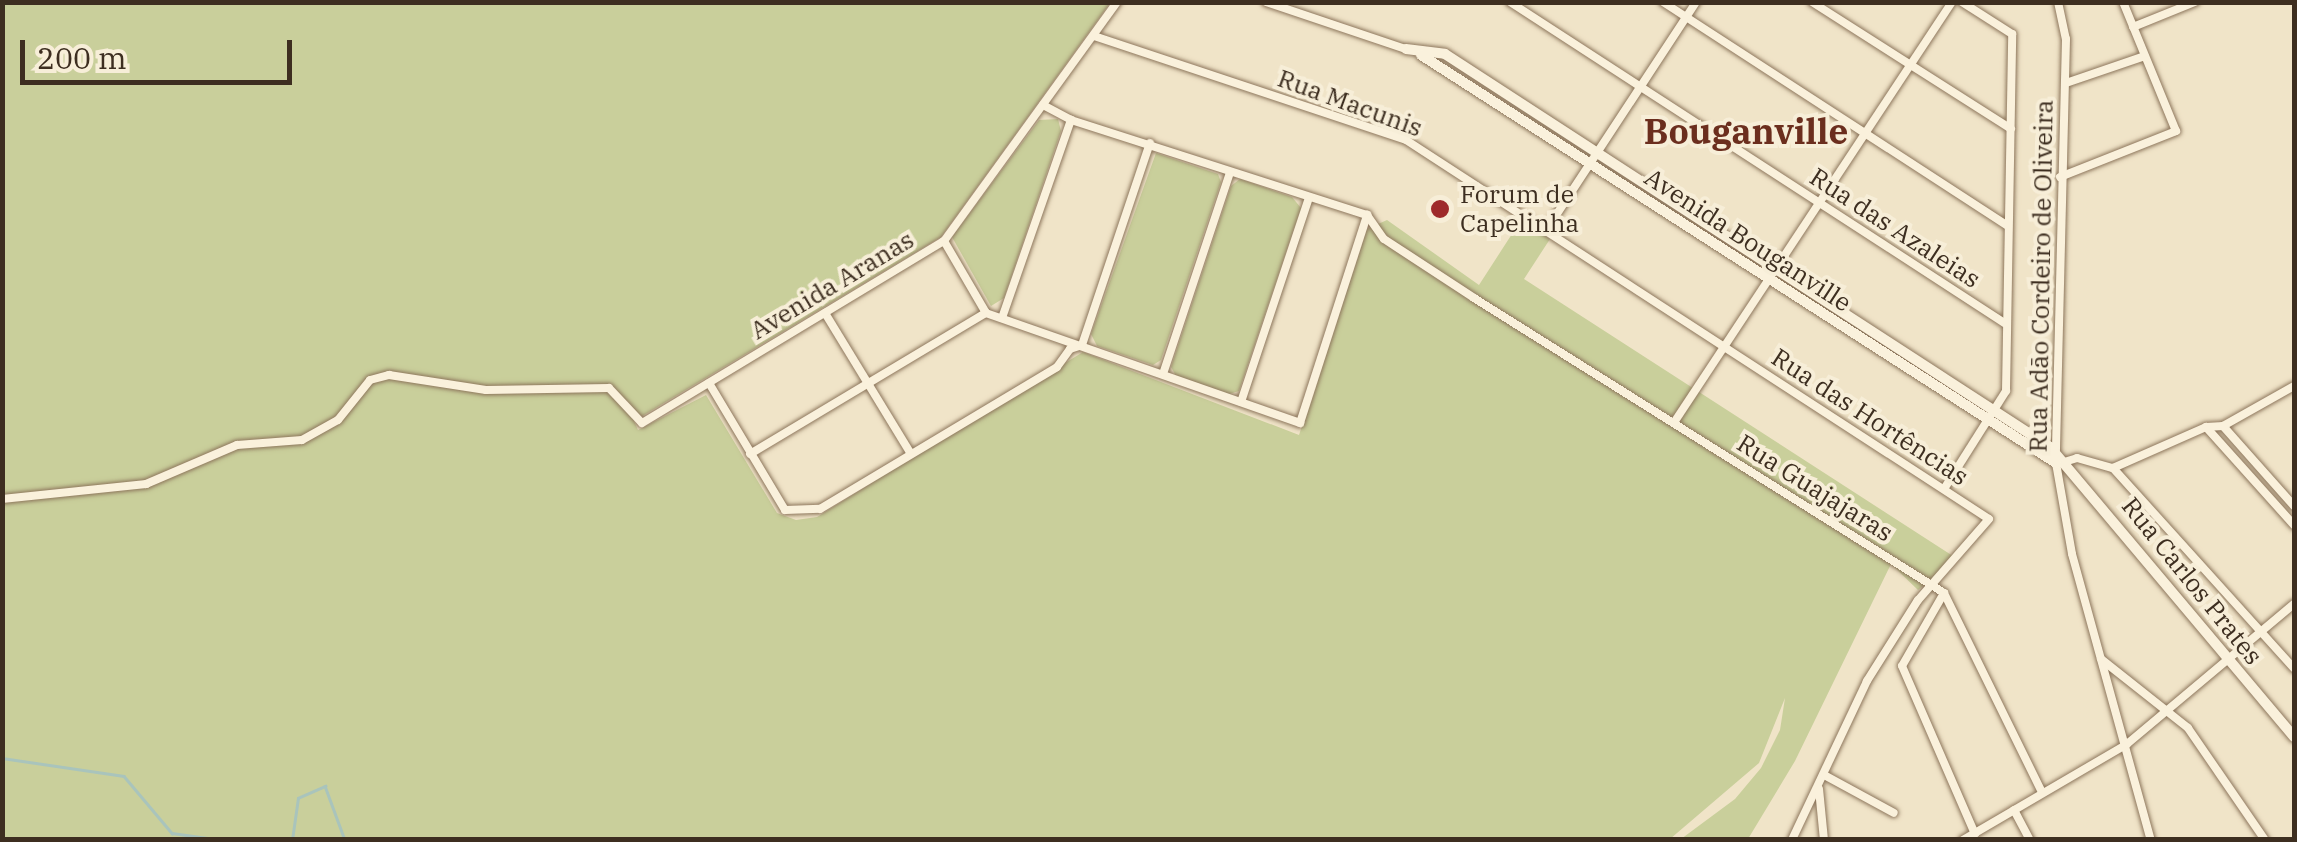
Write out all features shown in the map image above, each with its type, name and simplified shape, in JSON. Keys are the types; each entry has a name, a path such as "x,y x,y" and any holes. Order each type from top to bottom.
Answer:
{"street":[{"name":"Avenida Aranas","path":"2,499 146,484 237,445 302,440 338,420 370,380 389,375 486,390 609,388 642,423 944,241 1117,2"},
{"path":"1266,2 1406,49"},
{"name":"Rua das Azaleias","path":"1510,2 2006,324"},
{"path":"1664,2 2008,226"},
{"path":"1547,230 1696,2"},
{"path":"1812,2 2012,129"},
{"path":"1675,421 1952,2"},
{"path":"1944,489 2006,391 2012,34 1962,2"},
{"name":"Rua Adão Cordeiro de Oliveira","path":"2058,2 2066,84 2060,177 2060,459 2100,658 2151,840"},
{"path":"2060,177 2176,131 2123,2"},
{"path":"2134,27 2195,2"},
{"name":"Rua Macunis","path":"1094,36 1406,140 1723,346"},
{"name":"Avenida Bouganville","path":"1406,49 1445,54 1592,159 2060,459"},
{"path":"2066,84 2145,56"},
{"path":"750,454 986,314 1300,423 1366,215 1071,120 1043,105"},
{"path":"1002,318 1071,120"},
{"path":"1082,345 1150,144"},
{"path":"1163,374 1230,173"},
{"path":"1242,402 1308,198"},
{"name":"Rua Guajajaras","path":"1366,215 1399,248 1944,593"},
{"path":"944,241 986,314"},
{"path":"825,313 910,452"},
{"path":"709,383 785,510 804,514 1057,366 1070,348 1082,345"},
{"name":"Rua das Hortências","path":"1723,346 1989,519 1934,587"},
{"path":"2060,459 2113,468 2206,426 2223,426 2294,386"},
{"path":"2206,426 2294,526"},
{"path":"2223,426 2294,506"},
{"name":"Rua Carlos Prates","path":"2060,459 2077,472 2294,737"},
{"path":"2113,468 2294,668"},
{"path":"1792,840 1820,790 1867,681 1918,600 1934,587"},
{"path":"1944,593 1902,666 1975,834"},
{"path":"1944,593 2041,790"},
{"path":"1963,840 2041,790 2127,744 2294,604"},
{"path":"2100,658 2168,710 2217,764 2265,840"},
{"path":"1826,776 1894,814"},
{"path":"1820,790 1824,840"},
{"path":"2014,810 2030,840"}],"green space":[{"path":"2,3 1110,3 941,237 634,421 638,430 706,395 777,513 796,520 817,517 1083,352 1299,435 1367,229 1387,220 1479,285 1521,220 1550,239 1524,279 1956,558 1918,590 1891,564 1795,761 1748,839 1681,839 1735,799 1761,768 1780,730 1785,698 1759,763 1670,839 3,839"},
{"path":"1058,119 1061,131 1004,298 991,306 952,237 1039,120"},
{"path":"1156,153 1218,174 1221,182 1161,360 1153,365 1097,346 1091,334"},
{"path":"1240,179 1292,197 1301,208 1239,391 1229,394 1176,376 1171,367 1231,186"}],"waterway":[{"path":"2,758 124,776 172,833 222,840"},
{"path":"292,840 298,798 325,786 345,840"}],"place":[{"name":"Forum de Capelinha","path":"1440,209"}],"district":[{"name":"Bouganville","path":"1746,131"}]}
